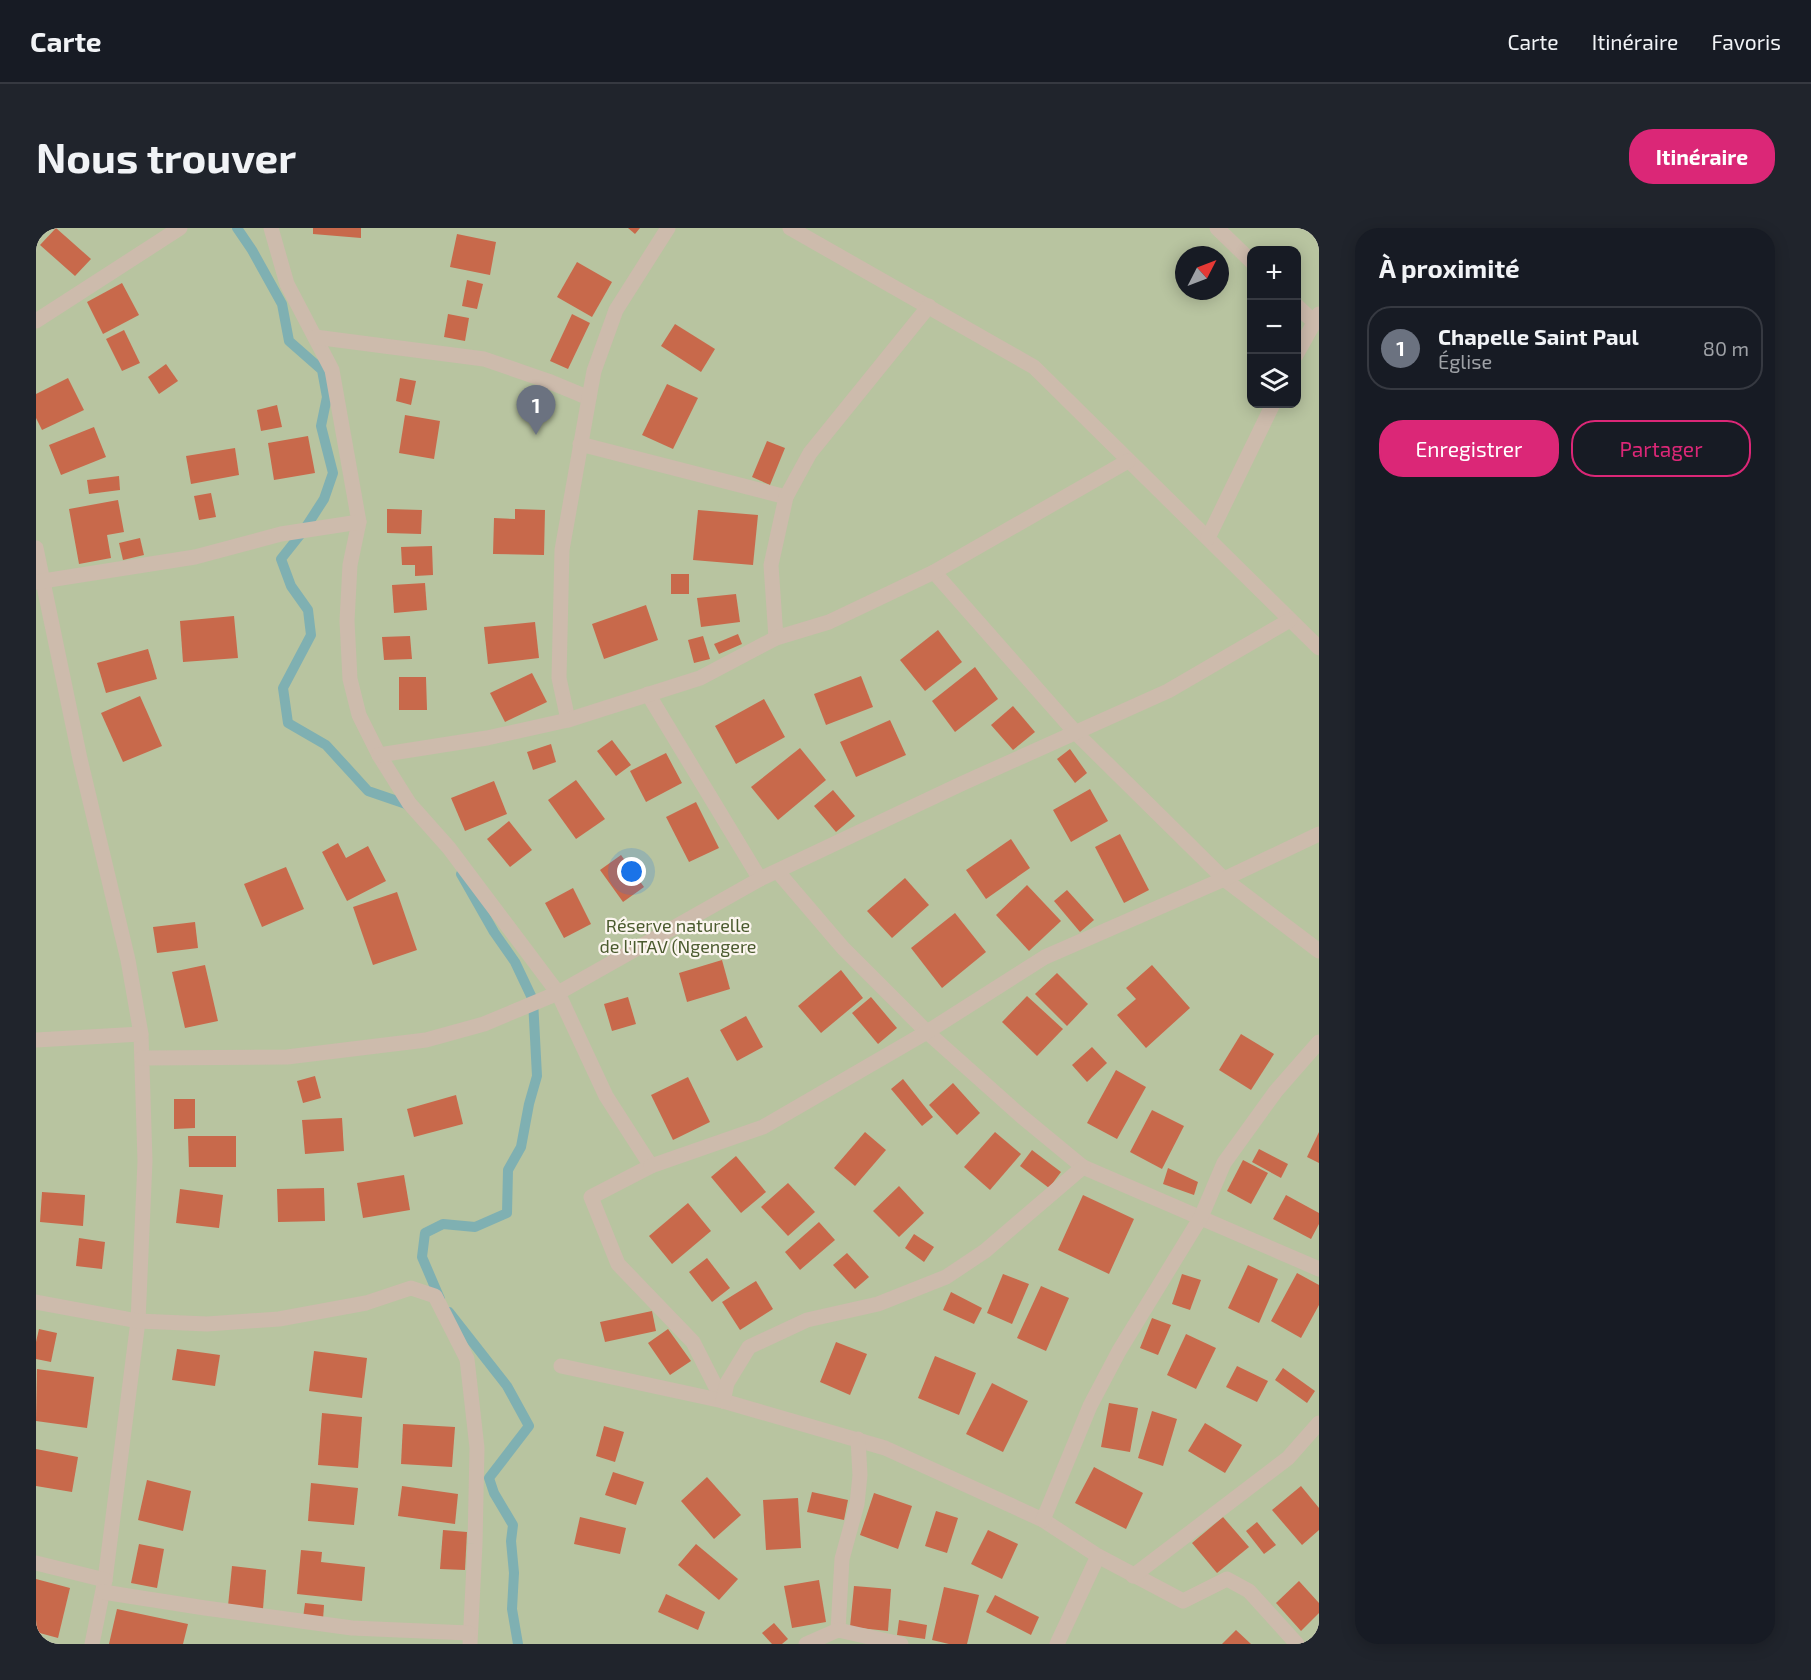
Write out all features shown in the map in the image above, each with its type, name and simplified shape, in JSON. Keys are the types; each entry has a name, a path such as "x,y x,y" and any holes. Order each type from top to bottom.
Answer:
{"street":[{"path":"36,321 180,228"},
{"path":"271,228 287,284 332,370 359,522 350,565 347,621 350,679 359,715 379,755 409,803 449,848 558,993 606,1096 651,1166"},
{"path":"568,720 559,678 562,550 588,398 594,371 616,310 668,228"},
{"path":"790,228 1034,367 1319,648"},
{"path":"1217,228 1247,258"},
{"path":"776,638 771,565 786,497 810,453 929,306"},
{"path":"1297,354 1317,319 1301,308"},
{"path":"315,337 484,359 548,381 588,398"},
{"path":"1208,538 1271,408"},
{"path":"580,444 786,497"},
{"path":"379,755 487,738 568,720 700,678 776,638 829,622 934,572 1128,461"},
{"path":"39,581 195,557 281,534 359,522"},
{"path":"36,548 39,581 128,960 141,1034 145,1161 138,1321 104,1586 92,1644"},
{"path":"934,572 1076,732 1224,879 1319,951"},
{"path":"142,1058 287,1057 426,1040 484,1024 558,993 760,879 961,784 1168,691 1290,620"},
{"path":"648,694 760,879"},
{"path":"723,1401 693,1342 618,1264 591,1197 651,1166 763,1127 927,1032 1045,957 1224,879 1319,834"},
{"path":"778,872 843,948 927,1032 1020,1115 1083,1167 1319,1269"},
{"path":"36,1040 141,1034"},
{"path":"1043,1520 1090,1406 1119,1351 1201,1217 1224,1163 1276,1090 1319,1042"},
{"path":"723,1401 727,1383 749,1347 807,1320 878,1304 946,1277 985,1251 1083,1167"},
{"path":"36,1302 138,1321 207,1324 279,1319 366,1303 411,1288 435,1296 466,1359 477,1448 475,1544 469,1639 351,1628 205,1608 104,1586 36,1563"},
{"path":"561,1366 723,1401 885,1448 1043,1520 1098,1556 1183,1601 1227,1579 1249,1591 1297,1644"},
{"path":"1133,1576 1288,1458 1319,1423"},
{"path":"838,1630 842,1559 858,1494 860,1475 858,1439"},
{"path":"1057,1644 1098,1556"},
{"path":"806,1644 838,1630 902,1644"}],"green space":[{"name":"Réserve naturelle de l'ITAV (Ngengere","path":"36,228 1319,228 1319,1644 36,1644"}],"building":[{"path":"36,228 48,228 36,240"},
{"path":"56,228 91,259 75,276 40,245"},
{"path":"313,228 361,228 361,238 313,234"},
{"path":"628,228 640,228 635,234"},
{"path":"457,234 496,242 490,275 450,267"},
{"path":"577,262 612,282 592,317 557,297"},
{"path":"467,280 483,284 477,309 462,306"},
{"path":"122,283 139,315 103,334 87,302"},
{"path":"448,314 469,318 465,341 444,337"},
{"path":"572,314 590,323 568,369 550,361"},
{"path":"675,324 715,349 701,372 661,346"},
{"path":"124,330 140,363 122,371 106,339"},
{"path":"166,364 178,381 159,394 148,377"},
{"path":"68,378 84,410 42,430 36,418 36,394"},
{"path":"400,378 416,381 411,405 396,401"},
{"path":"667,384 698,398 673,449 642,435"},
{"path":"277,405 282,427 261,431 257,410"},
{"path":"405,415 440,421 434,459 399,453"},
{"path":"94,427 106,457 61,475 49,445"},
{"path":"308,436 315,473 274,480 268,443"},
{"path":"767,441 785,448 770,485 752,477"},
{"path":"235,448 239,475 191,484 186,456"},
{"path":"119,476 120,490 89,494 87,480"},
{"path":"211,493 216,517 199,520 194,496"},
{"path":"118,500 124,532 107,535 111,558 79,564 69,509"},
{"path":"387,509 422,510 421,534 387,533"},
{"path":"515,509 545,510 544,555 493,554 494,518 515,519"},
{"path":"698,510 758,515 753,565 693,560"},
{"path":"140,538 144,555 123,560 119,543"},
{"path":"432,546 433,575 415,576 415,565 402,565 401,547"},
{"path":"671,574 689,574 689,594 671,594"},
{"path":"425,583 427,610 394,613 392,585"},
{"path":"736,594 740,622 701,627 697,598"},
{"path":"646,605 658,640 604,659 592,624"},
{"path":"234,616 238,658 183,662 180,621"},
{"path":"535,622 539,658 488,664 484,627"},
{"path":"938,630 962,662 925,691 900,660"},
{"path":"738,634 742,644 719,654 714,644"},
{"path":"410,636 412,659 384,660 382,637"},
{"path":"703,636 710,659 694,663 688,640"},
{"path":"148,649 157,679 106,693 97,663"},
{"path":"975,667 998,699 955,732 932,701"},
{"path":"532,673 547,702 505,722 490,693"},
{"path":"861,676 873,707 826,725 814,694"},
{"path":"399,677 426,677 427,710 399,710"},
{"path":"140,696 162,746 123,762 101,713"},
{"path":"764,699 785,737 736,764 715,726"},
{"path":"1013,706 1035,732 1013,750 991,725"},
{"path":"890,720 906,755 856,777 840,742"},
{"path":"612,740 631,765 616,776 597,751"},
{"path":"551,744 556,762 533,770 527,752"},
{"path":"800,748 826,780 778,820 751,787"},
{"path":"1070,749 1087,773 1075,783 1057,759"},
{"path":"666,753 682,783 646,802 630,771"},
{"path":"576,780 605,819 576,839 548,800"},
{"path":"494,781 507,814 465,831 451,798"},
{"path":"1090,789 1108,821 1071,842 1053,810"},
{"path":"833,790 855,816 836,832 814,806"},
{"path":"696,802 719,848 689,862 666,817"},
{"path":"509,821 532,850 510,867 487,839"},
{"path":"1120,834 1149,890 1124,903 1095,847"},
{"path":"1011,839 1030,868 986,899 966,870"},
{"path":"338,843 346,858 368,846 386,881 347,901 322,852"},
{"path":"621,855 644,887 623,902 600,870"},
{"path":"286,867 304,909 262,927 244,884"},
{"path":"905,878 929,905 892,938 867,911"},
{"path":"1027,885 1061,921 1029,951 996,915"},
{"path":"573,888 591,924 564,938 545,903"},
{"path":"1067,890 1094,920 1080,932 1054,901"},
{"path":"397,892 417,950 373,965 353,907"},
{"path":"955,913 986,952 942,988 911,948"},
{"path":"195,922 198,948 157,953 153,927"},
{"path":"722,960 730,989 687,1002 679,973"},
{"path":"205,965 218,1021 185,1028 172,972"},
{"path":"1152,965 1190,1008 1146,1048 1117,1015 1136,999 1126,988"},
{"path":"841,970 863,998 821,1033 798,1006"},
{"path":"1057,973 1088,1004 1067,1026 1035,994"},
{"path":"1027,996 1063,1029 1037,1056 1002,1022"},
{"path":"628,997 636,1024 612,1031 604,1004"},
{"path":"871,997 897,1028 878,1044 852,1013"},
{"path":"746,1016 763,1047 737,1061 720,1030"},
{"path":"1241,1034 1274,1054 1251,1090 1219,1070"},
{"path":"1092,1047 1107,1063 1087,1082 1072,1065"},
{"path":"1116,1070 1146,1087 1117,1139 1087,1123"},
{"path":"315,1076 321,1098 303,1103 297,1081"},
{"path":"688,1077 710,1122 673,1140 651,1095"},
{"path":"903,1079 933,1117 922,1126 891,1089"},
{"path":"953,1083 980,1113 957,1135 929,1105"},
{"path":"456,1095 463,1124 414,1137 407,1109"},
{"path":"174,1099 195,1099 195,1128 174,1129"},
{"path":"1152,1110 1184,1126 1162,1169 1130,1152"},
{"path":"342,1118 344,1151 305,1154 302,1120"},
{"path":"865,1132 886,1150 855,1186 834,1168"},
{"path":"995,1132 1021,1154 990,1190 964,1167"},
{"path":"1319,1132 1319,1163 1307,1157"},
{"path":"188,1136 236,1136 236,1167 189,1167"},
{"path":"1259,1149 1288,1164 1281,1178 1252,1162"},
{"path":"1032,1150 1061,1172 1049,1188 1020,1166"},
{"path":"736,1156 766,1192 741,1213 711,1177"},
{"path":"1243,1160 1268,1173 1251,1204 1227,1191"},
{"path":"1168,1168 1198,1182 1194,1195 1163,1184"},
{"path":"404,1175 410,1210 363,1218 357,1183"},
{"path":"788,1183 815,1212 788,1236 761,1207"},
{"path":"899,1186 924,1213 899,1237 873,1211"},
{"path":"324,1188 325,1221 278,1222 277,1189"},
{"path":"180,1189 223,1195 219,1228 176,1223"},
{"path":"42,1192 85,1195 83,1226 40,1222"},
{"path":"1083,1195 1134,1219 1109,1274 1058,1250"},
{"path":"1286,1195 1319,1213 1319,1224 1311,1239 1273,1219"},
{"path":"688,1203 711,1231 672,1264 649,1236"},
{"path":"819,1222 835,1240 800,1270 785,1252"},
{"path":"914,1234 934,1247 924,1262 905,1248"},
{"path":"79,1238 105,1242 102,1269 76,1266"},
{"path":"847,1253 869,1277 855,1289 833,1265"},
{"path":"707,1258 730,1288 712,1302 689,1272"},
{"path":"1248,1265 1278,1279 1259,1323 1228,1308"},
{"path":"1297,1273 1319,1285 1319,1305 1301,1338 1271,1321"},
{"path":"1003,1274 1029,1284 1012,1324 987,1313"},
{"path":"1182,1274 1201,1280 1190,1310 1172,1304"},
{"path":"756,1281 773,1309 740,1330 722,1302"},
{"path":"1041,1286 1069,1298 1046,1351 1017,1338"},
{"path":"951,1292 982,1308 974,1324 943,1310"},
{"path":"652,1311 656,1331 605,1342 600,1322"},
{"path":"1152,1318 1171,1325 1158,1355 1140,1348"},
{"path":"39,1329 57,1333 51,1362 36,1359"},
{"path":"668,1329 691,1361 670,1375 648,1343"},
{"path":"1186,1334 1216,1348 1196,1389 1167,1375"},
{"path":"836,1342 867,1354 850,1395 820,1382"},
{"path":"177,1349 220,1355 215,1386 172,1380"},
{"path":"314,1351 367,1358 362,1398 309,1391"},
{"path":"935,1356 976,1373 959,1415 918,1398"},
{"path":"1237,1366 1268,1381 1257,1402 1226,1387"},
{"path":"1283,1368 1315,1391 1307,1403 1275,1380"},
{"path":"37,1369 94,1377 87,1428 36,1421"},
{"path":"992,1383 1028,1401 1003,1452 966,1434"},
{"path":"1109,1403 1138,1408 1130,1452 1101,1447"},
{"path":"1152,1411 1177,1419 1163,1466 1138,1458"},
{"path":"322,1413 362,1417 358,1468 318,1465"},
{"path":"1205,1423 1242,1445 1225,1473 1188,1451"},
{"path":"403,1424 455,1427 452,1467 401,1464"},
{"path":"604,1426 624,1432 615,1462 596,1456"},
{"path":"36,1449 78,1457 72,1492 36,1486"},
{"path":"1094,1467 1143,1493 1126,1529 1075,1503"},
{"path":"613,1472 644,1482 636,1505 605,1495"},
{"path":"707,1477 741,1515 714,1539 681,1501"},
{"path":"147,1480 191,1491 183,1531 138,1520"},
{"path":"311,1483 358,1488 354,1525 308,1521"},
{"path":"402,1486 458,1494 455,1524 398,1516"},
{"path":"1301,1486 1319,1508 1319,1530 1302,1545 1272,1510"},
{"path":"812,1492 848,1500 844,1520 807,1512"},
{"path":"874,1493 912,1506 898,1549 860,1535"},
{"path":"798,1498 801,1548 766,1550 763,1500"},
{"path":"936,1511 958,1518 947,1553 925,1546"},
{"path":"580,1517 626,1528 620,1554 574,1544"},
{"path":"1223,1517 1249,1547 1217,1573 1192,1543"},
{"path":"1257,1522 1276,1545 1264,1554 1246,1531"},
{"path":"443,1530 467,1532 465,1570 440,1569"},
{"path":"988,1530 1018,1544 1002,1579 971,1564"},
{"path":"139,1544 164,1549 157,1588 131,1583"},
{"path":"696,1544 738,1579 719,1600 678,1565"},
{"path":"301,1550 322,1552 321,1562 365,1567 362,1601 297,1594"},
{"path":"232,1566 266,1570 263,1609 228,1606"},
{"path":"36,1579 70,1588 58,1638 36,1632"},
{"path":"819,1580 826,1622 792,1628 784,1586"},
{"path":"1299,1581 1319,1603 1319,1613 1301,1631 1276,1603"},
{"path":"854,1586 891,1589 888,1631 850,1627"},
{"path":"944,1587 979,1595 967,1644 949,1644 932,1640"},
{"path":"666,1594 705,1612 698,1630 658,1612"},
{"path":"995,1595 1039,1617 1031,1635 986,1612"},
{"path":"305,1603 324,1605 323,1620 303,1618"},
{"path":"117,1609 188,1624 183,1644 109,1644"},
{"path":"899,1620 927,1625 925,1639 897,1635"},
{"path":"774,1623 788,1639 782,1644 772,1644 762,1633"},
{"path":"1236,1630 1251,1644 1222,1644"}],"waterway":[{"path":"237,228 282,304 289,341 322,370 327,397 321,426 333,473 324,499 304,530 281,559 291,586 308,610 311,635 283,688 288,723 326,745 368,791 410,807"},
{"path":"440,1299 422,1257 425,1233 443,1224 475,1227 507,1213 508,1170 521,1147 537,1076 533,1000 515,962 494,932 461,874"},
{"path":"449,1312 507,1386 529,1426 489,1478 494,1493 513,1525 511,1541 514,1573 512,1609 518,1644"}],"place":[{"name":"Chapelle Saint Paul","path":"536,435"}]}
